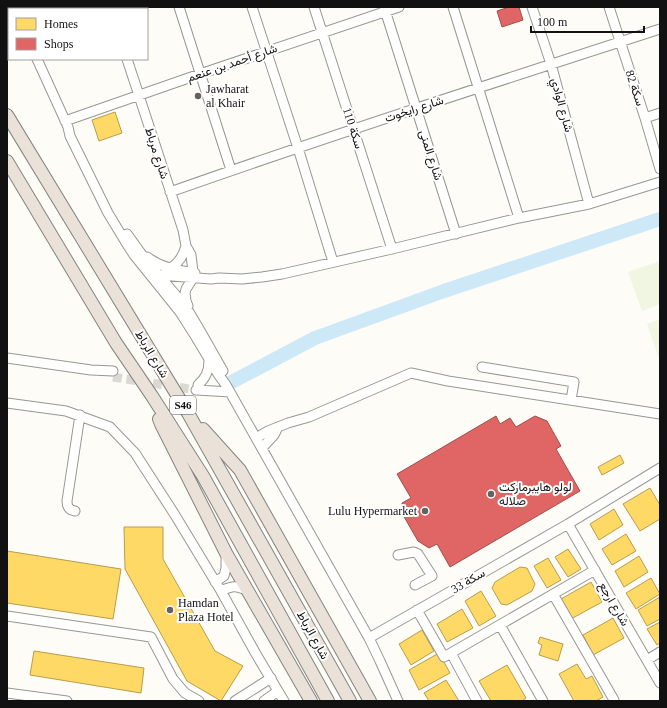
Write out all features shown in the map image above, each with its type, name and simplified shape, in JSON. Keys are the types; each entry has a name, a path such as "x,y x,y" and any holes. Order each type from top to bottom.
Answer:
{"highway":[{"name":"شارع الرباط","path":"7,115 188,412 350,701"},
{"name":"شارع الرباط","path":"7,161 116,343 203,476 328,701"},
{"path":"152,396 161,424 226,553 311,701"},
{"path":"188,412 240,470 370,701"}],"street":[{"path":"179,7 231,170"},
{"path":"252,7 333,262"},
{"name":"سكة 110","path":"314,7 392,249"},
{"name":"شارع أحمد بن عنعم","path":"66,124 139,95 322,33 384,9 399,7"},
{"path":"453,7 519,218"},
{"name":"شارع الوادي","path":"532,7 551,64 589,204"},
{"name":"سكة 82","path":"609,7 660,169"},
{"name":"شارع المنى","path":"384,9 456,234"},
{"name":"شارع رايخوت","path":"170,192 416,108 660,29"},
{"path":"37,60 70,136 108,213 134,255 186,322 228,388 369,638 398,701"},
{"name":"شارع مرباط","path":"127,60 186,246 191,255 193,275"},
{"path":"644,118 660,113"},
{"path":"66,124 72,131 118,220 139,250 191,316 222,370 228,388"},
{"path":"139,250 153,261 170,269 211,279 242,279 262,277 282,274 392,249 519,218 589,204 660,182"},
{"path":"158,285 157,281 159,275 170,269 179,261 186,246"},
{"path":"146,270 159,275 193,275"},
{"path":"191,316 191,311 185,297 186,289 193,275"},
{"path":"7,358 91,370 98,373 113,374"},
{"path":"210,360 207,374 202,382 196,386 228,388"},
{"path":"482,367 574,382 571,400"},
{"path":"256,438 268,431 309,417 411,373 660,414"},
{"path":"7,403 66,411 80,415 110,427 135,453 175,515 284,701"},
{"path":"75,511 69,509 66,501 80,415"},
{"path":"262,448 274,435 277,429"},
{"name":"سكة 33","path":"369,638 568,524 660,468"},
{"name":"شارع ارجع","path":"568,524 660,683"},
{"path":"398,555 414,552 418,554 432,576 415,585"},
{"path":"215,582 224,576 226,568 226,553"},
{"path":"417,610 444,657 595,570"},
{"path":"220,590 231,586 249,592"},
{"path":"553,594 614,700"},
{"path":"7,616 151,637 173,679 185,693 197,700"},
{"path":"500,625 543,701"},
{"path":"647,660 660,652"},
{"path":"451,653 477,701"},
{"path":"235,701 271,678"},
{"path":"264,701 278,691"},
{"path":"7,693 67,701"}],"green space":[{"path":"660,261 660,304 642,311 628,272"},
{"path":"660,319 660,359 659,359 647,324"}],"building: Homes":[{"path":"115,112 122,133 99,141 92,120"},
{"path":"620,455 624,463 602,475 598,467"},
{"path":"650,488 660,505 660,519 640,531 623,504"},
{"path":"614,509 623,525 599,540 590,524"},
{"name":"Hamdan Plaza Hotel","path":"124,527 163,527 163,559 215,651 243,666 221,701 187,681 125,569"},
{"path":"626,534 636,551 612,565 602,549"},
{"path":"568,549 581,569 568,577 555,557"},
{"path":"7,551 121,569 113,619 7,603"},
{"path":"639,556 648,572 624,587 615,571"},
{"path":"548,558 561,580 547,588 534,566"},
{"path":"520,567 527,568 535,584 532,591 507,605 501,604 492,588 495,582"},
{"path":"651,578 660,594 636,609 626,593"},
{"path":"591,582 602,602 571,619 561,599"},
{"path":"481,591 496,616 479,626 465,601"},
{"path":"660,597 660,619 647,626 638,610"},
{"path":"462,609 473,628 447,642 437,624"},
{"path":"613,618 624,638 593,655 583,635"},
{"path":"660,622 660,643 657,645 647,629"},
{"path":"422,630 434,651 411,665 399,644"},
{"path":"540,637 563,644 558,661 539,655 542,645 538,643"},
{"path":"34,651 144,668 141,693 30,675"},
{"path":"439,653 450,673 419,690 409,670"},
{"path":"577,664 586,679 592,676 603,697 596,701 574,701 559,674"},
{"path":"507,665 526,698 522,701 491,701 479,681"},
{"path":"446,680 459,701 429,701 424,693"}],"building: Shops":[{"path":"509,7 519,7 523,20 502,27 497,11"},
{"name":"لولو هايبرماركت صلاله","path":"496,416 500,424 510,418 516,427 535,416 547,421 561,446 556,449 580,491 450,567 437,544 429,548 418,541 403,515 402,503 411,498 397,474"}],"waterway":[{"path":"226,385 315,338 444,291 660,219"}],"tunnel":[{"path":"113,377 196,390"}],"place":[{"name":"Jawharat al Khair","path":"198,96"},
{"name":"لولو هايبرماركت صلاله","path":"491,494"},
{"name":"Lulu Hypermarket","path":"425,511"},
{"name":"Hamdan Plaza Hotel","path":"170,610"}]}
